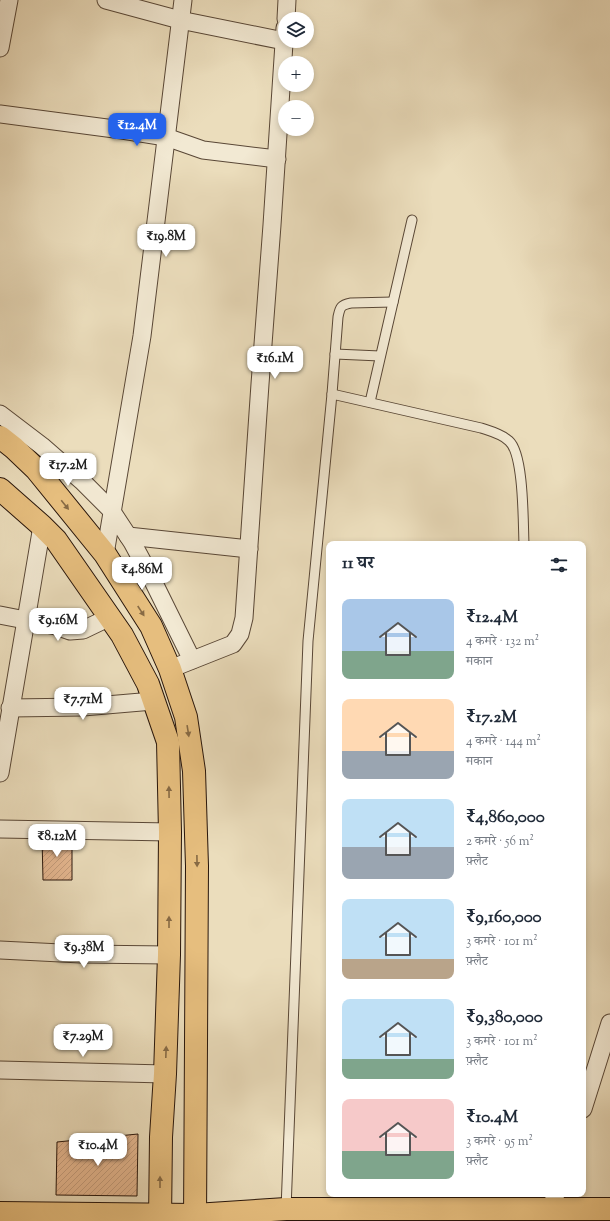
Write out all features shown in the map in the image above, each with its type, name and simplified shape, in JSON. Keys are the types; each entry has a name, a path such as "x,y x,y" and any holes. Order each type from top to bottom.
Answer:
{"main road":[{"path":"0,437 36,469 105,554 151,626 170,669 186,717 194,771 197,866 195,1218"},
{"path":"0,488 56,540 122,635 148,684 168,742 170,832 169,955 165,1074 161,1137 160,1218"},
{"path":"0,1213 195,1218 286,1209 405,1215 553,1202 610,1209"}],"street":[{"path":"0,48 9,0"},
{"path":"106,0 180,20 278,34"},
{"path":"105,554 111,510 142,336 183,0"},
{"path":"286,12 287,0"},
{"path":"170,669 233,644 240,634 244,618 284,48"},
{"path":"0,114 166,137 203,150 277,159"},
{"path":"0,414 42,446 111,510 128,536 153,581 192,660"},
{"path":"0,773 2,746 42,526"},
{"path":"128,536 249,549"},
{"path":"0,615 26,619 70,630 83,630 110,617"},
{"path":"10,708 83,707 154,701"},
{"path":"0,829 170,832"},
{"path":"0,950 81,954 169,955"},
{"path":"586,1099 610,1023"},
{"path":"0,1070 165,1074"}],"lane":[{"path":"370,402 412,220"},
{"path":"286,1209 308,641 338,317 340,308 344,304 393,302"},
{"path":"335,354 380,356"},
{"path":"332,394 481,428 495,432 509,440 515,450 520,470 524,541"}],"building":[{"path":"42,837 72,837 72,880 43,880"},
{"path":"138,1134 137,1196 56,1195 57,1142"}]}
